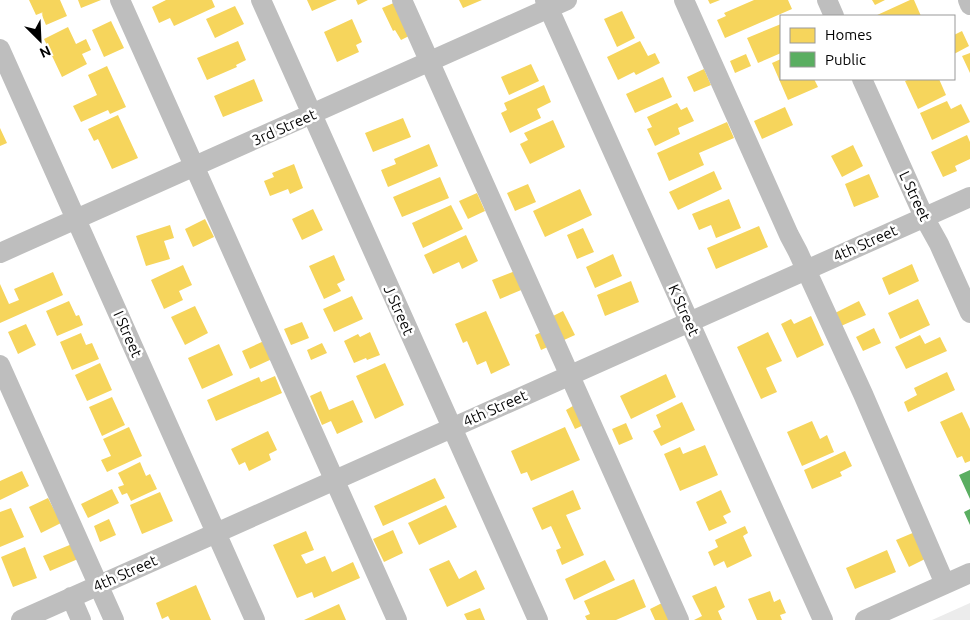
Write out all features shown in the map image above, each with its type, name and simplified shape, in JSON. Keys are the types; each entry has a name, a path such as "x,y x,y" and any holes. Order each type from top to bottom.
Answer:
{"street":[{"path":"120,0 397,620"},
{"name":"J Street","path":"261,0 538,620"},
{"path":"402,0 679,620"},
{"path":"684,0 789,235 863,394 945,584"},
{"path":"827,0 834,15"},
{"path":"968,0 970,4"},
{"name":"3rd Street","path":"0,253 430,61 554,3"},
{"name":"K Street","path":"554,3 689,322 823,620"},
{"name":"I Street","path":"0,49 256,620"},
{"name":"L Street","path":"862,80 924,217 939,244 970,313"},
{"name":"4th Street","path":"20,620 970,197"},
{"path":"0,365 114,620"},
{"path":"866,620 970,573"},
{"path":"72,597 81,620"}],"shaded area":[{"path":"970,603 970,620 932,620"}],"building: Homes":[{"path":"29,0 60,0 67,16 46,25 41,13 36,15"},
{"path":"78,0 101,0 81,8"},
{"path":"166,0 212,0 215,7 174,26 170,18 159,23 152,7"},
{"path":"307,0 337,0 312,11"},
{"path":"356,0 368,0 358,5"},
{"path":"459,0 482,0 463,8"},
{"path":"708,0 720,0 710,4"},
{"path":"754,0 788,0 792,9 725,38 717,20 726,16 724,13"},
{"path":"872,0 885,0 875,5"},
{"path":"910,0 914,0 921,15 877,15"},
{"path":"396,2 411,35 401,40 395,30 393,31 382,8"},
{"path":"235,6 244,24 215,38 206,19"},
{"path":"622,11 635,38 617,47 604,19"},
{"path":"352,19 362,42 356,45 359,52 337,62 324,32"},
{"path":"111,21 124,48 104,57 92,30"},
{"path":"780,24 780,53 758,63 747,38"},
{"path":"68,27 76,44 86,39 91,50 82,54 87,64 62,77 44,39"},
{"path":"962,31 969,46 955,53 955,34"},
{"path":"238,41 246,60 236,65 237,67 207,80 197,58"},
{"path":"640,41 648,56 655,53 660,63 636,75 634,72 618,80 607,57"},
{"path":"970,53 970,73 962,56"},
{"path":"746,54 751,66 735,73 730,61"},
{"path":"780,59 780,80 814,80 818,87 788,100 772,63"},
{"path":"531,64 539,81 509,95 501,77"},
{"path":"107,66 126,107 110,114 108,110 81,122 73,106 97,95 88,75"},
{"path":"704,69 711,85 694,92 687,77"},
{"path":"663,77 672,97 635,113 626,94"},
{"path":"254,79 263,101 223,117 214,96"},
{"path":"939,80 946,95 918,109 905,81"},
{"path":"544,85 551,102 537,109 541,118 510,133 501,113 507,110 504,103"},
{"path":"947,101 951,109 961,104 970,122 932,140 920,113"},
{"path":"677,103 681,110 687,107 694,121 678,128 680,134 655,146 647,129 652,127 647,117"},
{"path":"785,107 793,125 762,139 754,121"},
{"path":"118,115 138,158 112,169 98,139 94,141 88,129"},
{"path":"403,118 411,137 373,152 365,133"},
{"path":"553,120 565,147 530,164 520,144 528,140 524,133"},
{"path":"727,122 734,138 699,153 704,165 669,181 657,153"},
{"path":"0,128 7,143 0,146"},
{"path":"967,135 970,142 970,159 955,166 957,171 943,177 931,152"},
{"path":"429,144 438,166 388,187 381,170 396,164 394,159"},
{"path":"853,145 863,166 842,177 831,156"},
{"path":"294,164 303,188 290,194 288,189 270,196 264,181 274,177 272,173"},
{"path":"714,171 722,189 678,210 669,192"},
{"path":"869,174 879,197 854,207 845,184"},
{"path":"440,177 449,198 402,217 393,197"},
{"path":"528,184 536,202 515,211 507,193"},
{"path":"580,189 592,215 545,237 533,211"},
{"path":"477,193 485,211 468,219 459,201"},
{"path":"729,199 741,228 716,238 711,225 699,230 692,214"},
{"path":"451,205 463,229 423,248 412,223"},
{"path":"313,209 323,230 302,240 292,219"},
{"path":"205,219 214,237 193,247 185,229"},
{"path":"170,225 174,238 164,241 170,259 146,266 136,236"},
{"path":"759,226 768,247 716,269 707,248"},
{"path":"583,228 594,252 577,259 567,235"},
{"path":"466,235 478,261 462,269 459,262 433,274 424,255"},
{"path":"613,254 622,276 595,288 586,267"},
{"path":"334,255 345,280 337,284 341,291 324,299 309,266"},
{"path":"912,264 919,281 889,295 882,278"},
{"path":"183,265 192,285 179,291 183,300 164,309 151,280"},
{"path":"518,270 526,288 500,299 492,280"},
{"path":"53,272 63,295 0,323 0,284 9,304 19,300 14,289"},
{"path":"631,281 639,302 605,316 597,295"},
{"path":"352,296 363,319 334,332 323,309"},
{"path":"918,299 930,325 900,339 888,313"},
{"path":"69,301 76,316 79,315 83,325 57,336 46,311"},
{"path":"859,301 866,315 841,326 835,313"},
{"path":"195,306 208,333 185,345 171,317"},
{"path":"486,311 510,365 491,374 486,361 477,365 467,341 463,343 455,324"},
{"path":"563,311 575,335 564,340 553,316"},
{"path":"811,316 824,345 797,358 781,324 791,319 794,324"},
{"path":"302,322 309,338 291,345 284,329"},
{"path":"26,324 36,345 18,354 8,332"},
{"path":"874,328 881,343 863,351 856,337"},
{"path":"546,330 552,345 541,350 535,335"},
{"path":"370,332 380,355 354,363 344,341 358,334 360,337"},
{"path":"768,332 782,361 766,368 777,392 761,399 737,347"},
{"path":"81,333 86,345 92,343 99,359 72,370 60,342"},
{"path":"920,335 925,344 940,337 947,351 906,369 895,347"},
{"path":"264,341 272,359 250,369 242,351"},
{"path":"322,343 327,353 311,360 307,350"},
{"path":"219,344 233,375 202,389 188,358"},
{"path":"100,363 112,390 87,401 75,375"},
{"path":"385,363 404,405 375,419 356,376"},
{"path":"947,372 955,390 908,412 904,402 917,395 914,388"},
{"path":"666,374 676,397 631,419 620,396"},
{"path":"275,376 282,393 216,421 207,400 259,377 261,382"},
{"path":"321,391 329,410 353,400 363,422 337,434 331,421 322,425 310,396"},
{"path":"112,397 125,425 102,436 89,407"},
{"path":"682,402 695,430 661,446 653,431 661,427 656,415"},
{"path":"578,403 588,423 575,429 566,410"},
{"path":"962,412 970,429 970,461 965,463 962,456 957,458 940,422"},
{"path":"812,421 820,439 827,435 834,452 802,466 787,432"},
{"path":"626,423 633,439 619,445 612,429"},
{"path":"129,427 142,456 107,472 101,460 111,456 103,439"},
{"path":"565,427 580,460 531,481 527,472 521,474 511,451"},
{"path":"268,431 277,450 269,454 271,460 249,471 245,462 239,465 231,449"},
{"path":"705,445 718,475 680,491 664,454 680,447 683,454"},
{"path":"845,451 852,466 840,472 842,476 812,489 804,470"},
{"path":"140,462 146,476 150,474 157,489 131,501 127,493 122,495 118,487 124,485 118,473"},
{"path":"22,471 29,486 0,500 0,481"},
{"path":"435,478 445,498 383,526 374,506"},
{"path":"112,489 119,503 88,518 81,504"},
{"path":"573,490 581,509 566,515 584,555 562,565 556,550 561,548 551,526 542,530 532,508"},
{"path":"721,490 731,512 723,516 727,523 709,531 696,502"},
{"path":"160,492 173,521 142,534 130,505"},
{"path":"48,498 61,523 41,533 29,507"},
{"path":"446,505 457,527 419,545 408,523"},
{"path":"11,508 24,537 0,547 0,512"},
{"path":"109,519 116,535 100,542 94,526"},
{"path":"745,526 748,533 743,536 752,556 727,568 724,561 714,566 708,552 718,547 715,540"},
{"path":"393,530 403,553 384,562 373,539"},
{"path":"306,531 314,550 301,555 306,564 325,556 332,572 353,562 360,578 314,598 312,592 297,598 273,545"},
{"path":"915,532 927,558 909,567 896,540"},
{"path":"72,544 78,559 50,571 43,556"},
{"path":"25,547 37,578 13,587 1,557"},
{"path":"887,550 896,572 855,589 846,568"},
{"path":"449,560 459,579 476,570 485,589 447,607 429,569"},
{"path":"605,560 615,580 574,600 565,579"},
{"path":"634,579 646,607 616,620 587,620 585,616 590,614 584,601"},
{"path":"196,585 211,620 170,620 168,616 162,619 156,603"},
{"path":"716,586 725,607 718,611 722,620 694,620 702,616 692,596"},
{"path":"770,591 774,602 780,599 786,613 780,615 782,620 757,620 748,599"},
{"path":"664,602 673,620 655,620 650,609"},
{"path":"339,604 346,620 304,620"},
{"path":"480,608 485,620 467,620 464,614"}],"building: Public":[{"path":"970,470 970,499 959,475"},
{"path":"970,509 970,525 964,512"}]}
